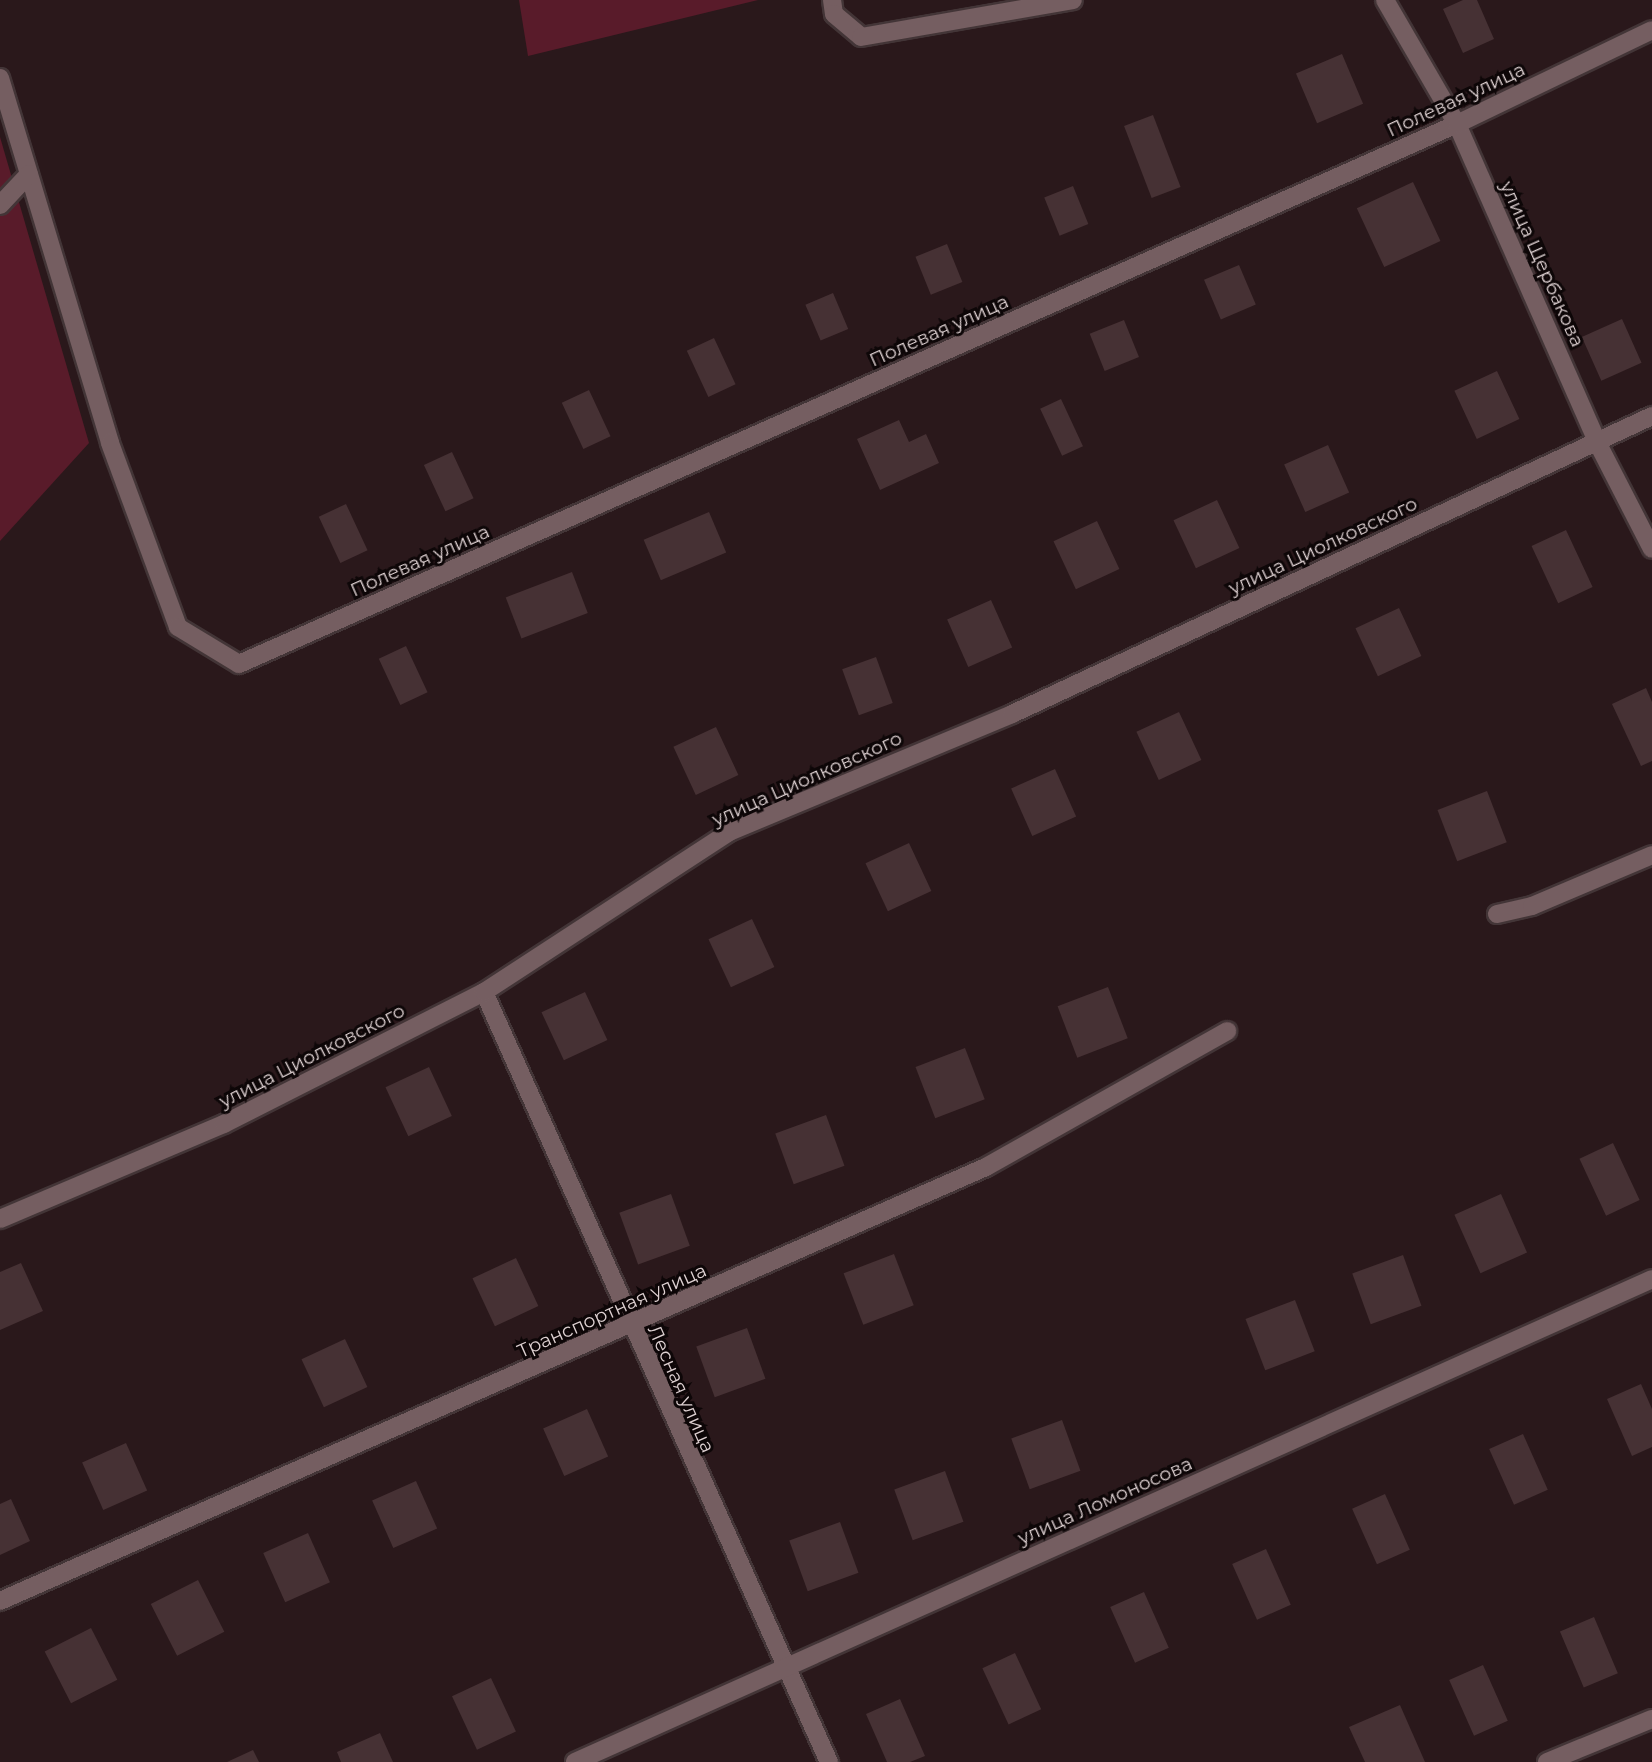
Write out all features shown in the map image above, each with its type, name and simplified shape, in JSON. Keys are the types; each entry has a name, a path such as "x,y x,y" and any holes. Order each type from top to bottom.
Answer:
{"street":[{"path":"832,0 834,14 860,37 1073,0"},
{"name":"улица Щербакова","path":"1385,0 1457,124 1597,442 1652,548"},
{"name":"Полевая улица","path":"29,174 110,443 178,627 239,664 1457,124 1652,30"},
{"path":"0,78 29,174 0,205"},
{"name":"улица Циолковского","path":"0,1219 224,1124 484,992 729,832 1012,714 1652,416"},
{"path":"1497,914 1532,906 1652,855"},
{"name":"Лесная улица","path":"484,992 630,1328 829,1762"},
{"name":"Транспортная улица","path":"0,1601 630,1328 986,1167 1227,1031"},
{"name":"улица Ломоносова","path":"575,1762 1652,1279"},
{"path":"1547,1762 1652,1719"}],"shaded area":[{"path":"519,0 758,0 528,56"},
{"path":"0,137 89,443 0,541"}],"building":[{"path":"1463,0 1477,0 1494,39 1463,53 1443,9"},
{"path":"1342,54 1363,104 1317,123 1296,74"},
{"path":"1153,115 1181,187 1152,198 1124,126"},
{"path":"1413,182 1440,241 1384,267 1357,208"},
{"path":"1073,186 1088,224 1060,236 1044,198"},
{"path":"947,244 962,282 931,295 915,257"},
{"path":"1239,265 1256,305 1221,319 1204,280"},
{"path":"833,293 848,329 821,341 805,305"},
{"path":"1622,319 1642,363 1601,381 1582,337"},
{"path":"1124,320 1139,357 1105,371 1090,334"},
{"path":"714,338 736,384 708,397 687,351"},
{"path":"1497,371 1519,419 1477,439 1454,391"},
{"path":"589,390 611,436 583,449 562,403"},
{"path":"1061,399 1083,446 1062,456 1040,409"},
{"path":"899,420 909,442 926,434 939,463 880,490 857,439"},
{"path":"1328,445 1349,493 1305,512 1284,465"},
{"path":"452,452 474,498 445,511 424,465"},
{"path":"1217,500 1239,548 1196,568 1173,520"},
{"path":"346,504 368,550 340,563 319,517"},
{"path":"709,512 726,553 661,580 644,540"},
{"path":"1097,521 1119,569 1076,589 1053,541"},
{"path":"1566,530 1593,587 1558,603 1532,546"},
{"path":"572,572 588,613 521,639 506,597"},
{"path":"991,600 1012,648 968,667 947,620"},
{"path":"1399,608 1421,656 1378,676 1355,628"},
{"path":"406,646 428,692 400,705 379,659"},
{"path":"876,657 893,703 859,715 842,669"},
{"path":"1646,688 1652,702 1652,761 1641,766 1612,704"},
{"path":"1179,712 1201,760 1159,780 1136,732"},
{"path":"716,727 738,775 696,795 673,747"},
{"path":"1055,769 1076,817 1032,836 1011,789"},
{"path":"1487,791 1507,842 1457,861 1438,810"},
{"path":"909,843 931,891 888,911 865,863"},
{"path":"752,919 774,967 731,987 708,939"},
{"path":"1108,987 1128,1038 1077,1058 1058,1006"},
{"path":"585,992 607,1040 564,1060 541,1012"},
{"path":"965,1048 985,1099 935,1118 916,1067"},
{"path":"429,1067 452,1116 408,1136 385,1087"},
{"path":"826,1115 844,1166 794,1184 775,1133"},
{"path":"1613,1143 1640,1200 1606,1216 1579,1159"},
{"path":"671,1194 690,1246 638,1264 619,1213"},
{"path":"1501,1194 1527,1252 1480,1273 1454,1215"},
{"path":"894,1254 914,1305 863,1325 844,1273"},
{"path":"1403,1255 1421,1306 1371,1324 1352,1273"},
{"path":"516,1258 538,1306 495,1326 472,1278"},
{"path":"21,1263 43,1311 0,1330 0,1272"},
{"path":"1295,1300 1315,1351 1265,1370 1246,1319"},
{"path":"747,1328 765,1379 715,1397 696,1346"},
{"path":"345,1339 367,1387 324,1407 301,1359"},
{"path":"1641,1384 1652,1409 1652,1447 1632,1456 1607,1399"},
{"path":"587,1409 608,1457 564,1476 543,1429"},
{"path":"1062,1420 1080,1471 1030,1489 1011,1438"},
{"path":"1523,1434 1548,1490 1514,1505 1489,1449"},
{"path":"126,1443 147,1491 103,1510 82,1463"},
{"path":"945,1471 963,1522 913,1540 894,1489"},
{"path":"416,1481 437,1529 393,1548 372,1501"},
{"path":"1385,1494 1410,1550 1377,1564 1352,1509"},
{"path":"11,1499 30,1541 0,1555 0,1504"},
{"path":"840,1522 858,1573 808,1591 789,1540"},
{"path":"308,1533 330,1582 285,1602 263,1553"},
{"path":"1266,1549 1291,1605 1257,1620 1232,1564"},
{"path":"198,1580 224,1632 177,1656 151,1604"},
{"path":"1144,1592 1169,1648 1135,1663 1110,1607"},
{"path":"1594,1617 1618,1673 1584,1688 1560,1631"},
{"path":"91,1628 117,1680 71,1703 45,1652"},
{"path":"1015,1653 1041,1709 1009,1724 982,1668"},
{"path":"1483,1665 1508,1721 1474,1736 1449,1680"},
{"path":"491,1678 516,1731 477,1750 452,1696"},
{"path":"900,1699 925,1756 910,1762 887,1762 866,1714"},
{"path":"1400,1705 1425,1762 1365,1762 1349,1727"},
{"path":"380,1733 393,1762 341,1762 337,1752"},
{"path":"253,1750 259,1762 227,1762"}]}
